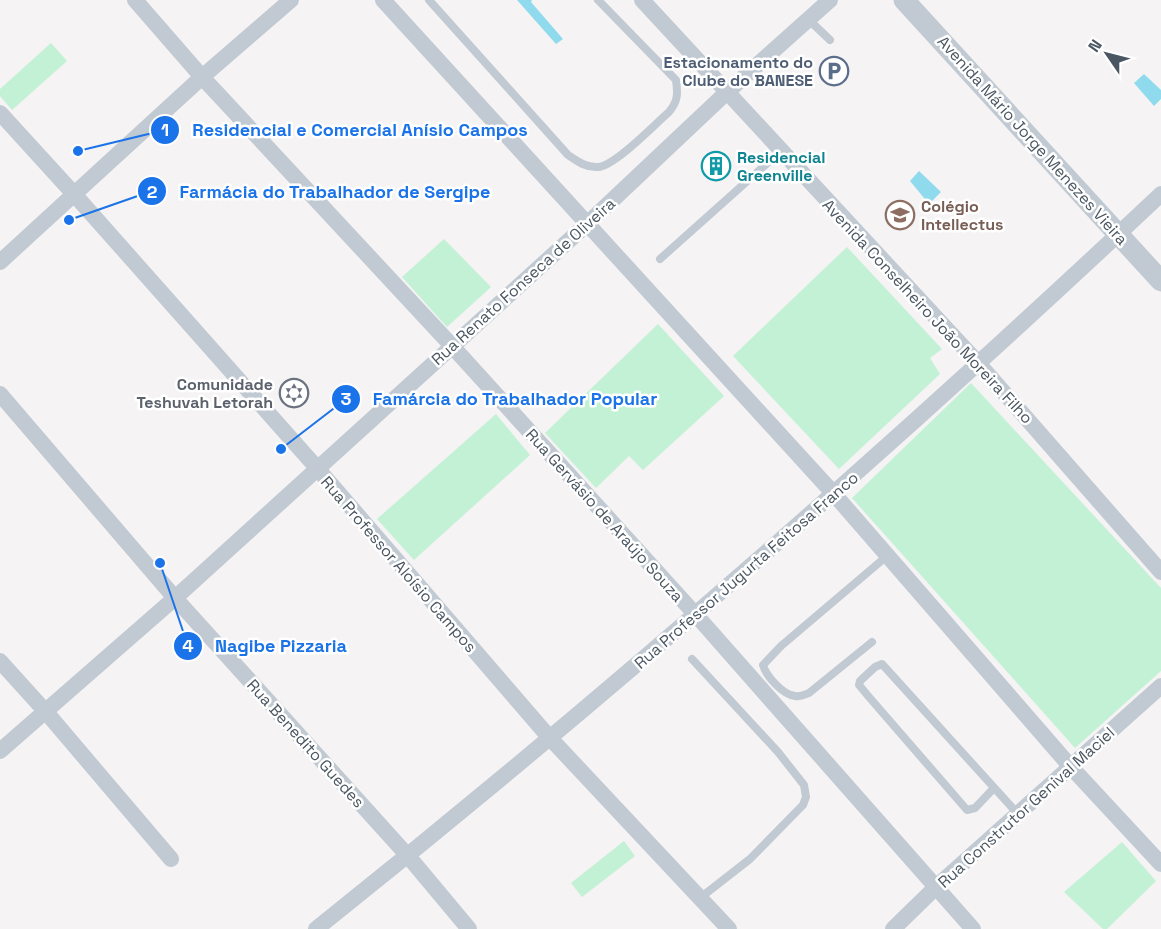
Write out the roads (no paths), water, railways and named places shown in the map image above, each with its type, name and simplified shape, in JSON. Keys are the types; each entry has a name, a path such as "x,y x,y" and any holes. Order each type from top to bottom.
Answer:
{"street":[{"name":"Rua Gervásio de Araújo Souza","path":"135,0 696,615 973,929"},
{"path":"0,262 202,76 291,0"},
{"path":"383,0 834,494 1070,766 1161,864"},
{"name":"Avenida Conselheiro João Moreira Filho","path":"642,0 978,363 1161,572"},
{"name":"Rua Renato Fonseca de Oliveira","path":"0,751 175,598 830,0"},
{"name":"Avenida Mário Jorge Menezes Vieira","path":"904,0 1161,281"},
{"name":"Rua Professor Aloísio Campos","path":"0,113 317,468 549,737 729,929"},
{"name":"Rua Professor Jugurta Feitosa Franco","path":"316,929 408,856 696,615 834,494 1161,194"},
{"name":"Rua Benedito Guedes","path":"0,394 175,598 408,856 469,929"},
{"path":"0,662 46,711 171,859"},
{"name":"Rua Construtor Genival Maciel","path":"893,929 935,888 1161,686"}],"lane":[{"path":"429,0 568,155 579,163 600,167 613,162 669,112 679,96 676,80 598,0"},
{"path":"809,20 830,40"},
{"path":"660,259 781,151"},
{"path":"872,642 802,697 790,695 784,691 764,670 763,665 781,646 887,556"},
{"path":"692,658 778,752 804,785 806,797 802,805 750,859 700,898"},
{"path":"994,788 975,808 967,810 869,697 860,685 860,681 875,667 882,664 1018,814"}],"water":[{"path":"517,0 532,0 531,2 563,39 556,44"},
{"path":"1144,74 1161,90 1161,99 1154,106 1134,83"},
{"path":"919,171 941,192 929,204 910,181"}],"place":[{"name":"Estacionamento do Clube do BANESE","path":"834,71"},
{"name":"Residencial e Comercial Anísio Campos","path":"78,151"},
{"name":"Residencial Greenville","path":"716,166"},
{"name":"Colégio Intellectus","path":"900,215"},
{"name":"Farmácia do Trabalhador de Sergipe","path":"69,220"},
{"name":"Comunidade Teshuvah Letorah","path":"294,393"},
{"name":"Famárcia do Trabalhador Popular","path":"281,449"},
{"name":"Nagibe Pizzaria","path":"160,563"}]}
